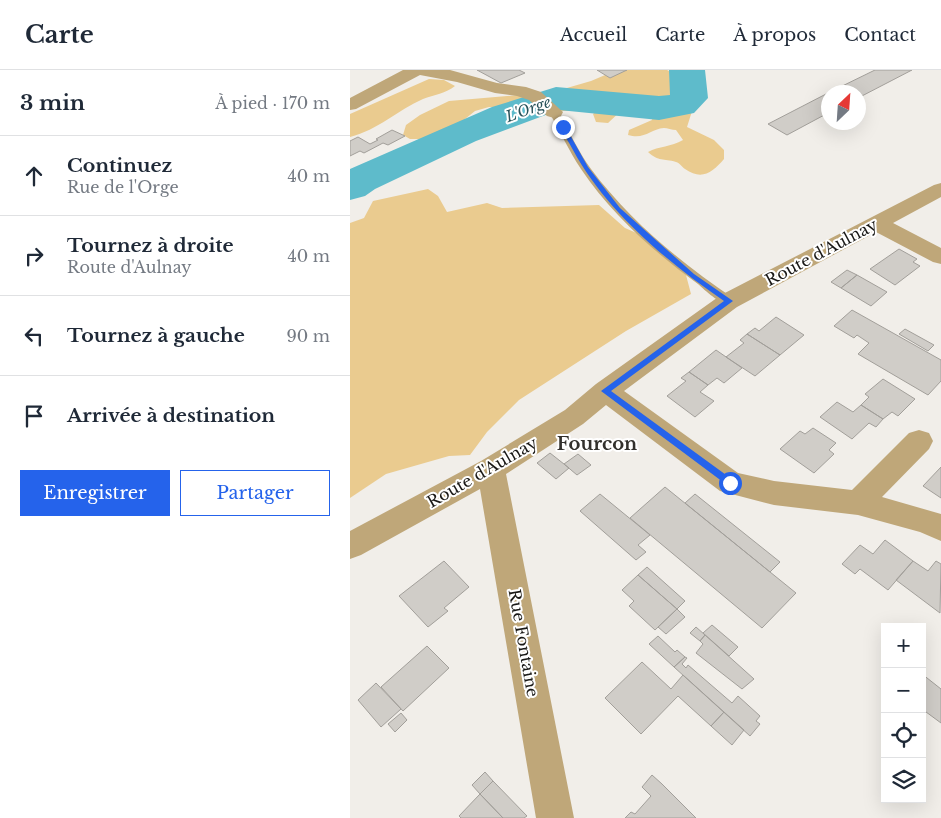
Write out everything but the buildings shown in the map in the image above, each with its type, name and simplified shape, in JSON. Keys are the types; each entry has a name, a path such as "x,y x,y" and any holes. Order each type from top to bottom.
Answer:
{"street":[{"path":"350,105 416,70"},
{"path":"422,70 460,77 495,88 520,91 535,96 554,112"},
{"name":"Route d'Aulnay","path":"350,546 491,469 574,417 605,391 729,301 941,189"},
{"path":"876,224 941,257"},
{"path":"605,391 730,483 774,493 858,503 927,521 941,528"},
{"path":"858,503 919,441"},
{"name":"Rue Fontaine","path":"491,469 497,492 556,818"}],"lane":[{"path":"554,112 585,167 618,209 691,275 729,301"}],"shaded area":[{"path":"617,70 667,70 677,75 678,94 693,108 687,127 714,140 724,150 724,159 716,168 702,175 691,173 677,163 655,157 648,152 683,140 676,130 664,128 639,136 628,135 629,130 652,120 651,114 623,109 608,123 596,122 593,114 600,107 610,102 612,98 604,94 591,97 569,111 559,111 546,107 489,107 475,111 460,123 429,139 410,139 403,135 406,125 420,115 449,101 553,92 591,81"},
{"path":"429,79 444,80 455,86 423,99 370,130 350,137 350,114"},
{"path":"428,189 438,196 447,212 487,203 502,208 599,205 625,228 648,238 686,275 691,294 626,331 519,400 487,432 470,455 449,456 386,474 350,498 350,223 364,218 373,201"}],"waterway":[{"name":"L'Orge","path":"350,187 360,180 462,133 506,115 556,98 659,108 681,105 689,98 687,70"}],"district":[{"name":"Fourcon","path":"597,444"}],"route":[{"path":"563,127 585,167 618,209 691,275 729,301 605,391 730,483"}]}
